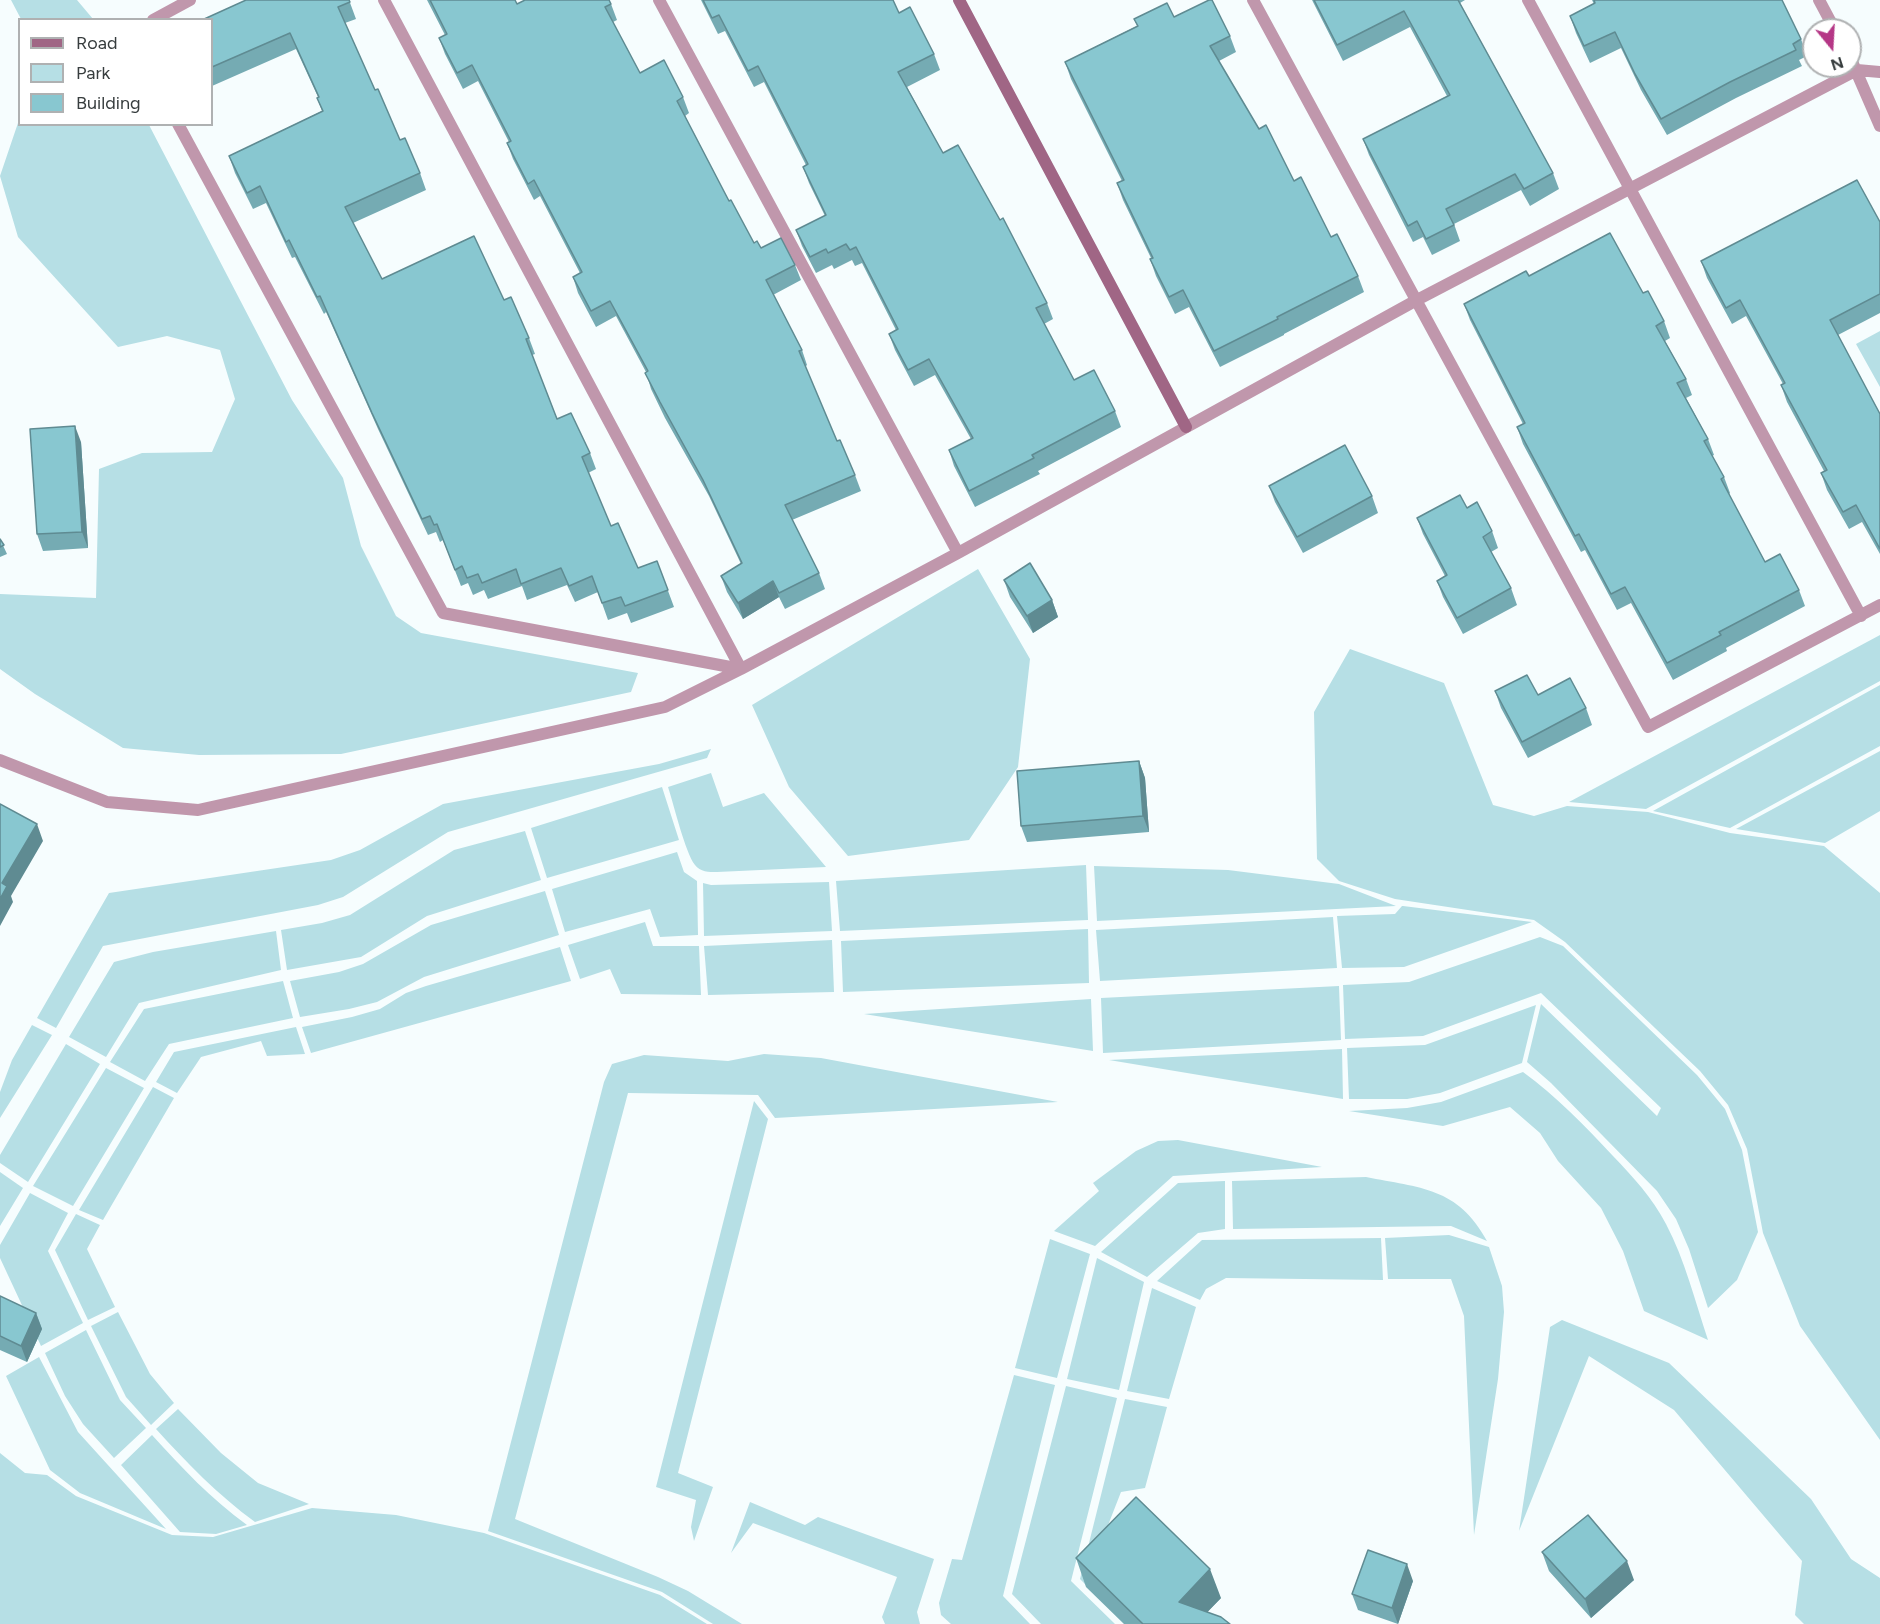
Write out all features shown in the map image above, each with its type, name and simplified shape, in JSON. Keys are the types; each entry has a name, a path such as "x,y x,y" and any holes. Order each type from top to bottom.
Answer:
{"street":[{"path":"157,18 190,0"},
{"path":"384,0 741,669"},
{"path":"659,0 958,553"},
{"path":"959,0 1186,427"},
{"path":"1253,0 1648,727 1880,605"},
{"path":"1528,0 1861,616"},
{"path":"1819,0 1829,18"},
{"path":"1862,70 1880,72"},
{"path":"0,760 107,802 198,810 665,707 958,553 1415,301 1842,78"},
{"path":"1860,78 1880,126"},
{"path":"179,126 443,613 741,669"}],"green space":[{"path":"11,0 77,0 92,18 20,18"},
{"path":"18,123 18,126 150,126 292,400 343,478 361,546 396,616 421,633 638,673 631,692 341,754 199,755 123,748 35,694 0,669 0,594 96,598 99,469 142,453 212,452 235,399 220,350 167,336 118,347 18,237 0,176"},
{"path":"1880,331 1880,387 1856,344"},
{"path":"978,569 1030,659 1018,767 969,840 848,856 789,787 752,705"},
{"path":"1880,635 1880,681 1646,809 1569,802"},
{"path":"1350,649 1444,683 1493,805 1534,816 1567,806 1648,812 1730,833 1824,846 1880,893 1880,1440 1800,1326 1763,1233 1747,1149 1728,1105 1700,1071 1565,942 1534,920 1395,899 1339,881 1317,859 1314,712"},
{"path":"1880,685 1880,746 1730,828 1653,811"},
{"path":"711,749 707,758 448,832 343,897 318,905 103,946 56,1028 37,1018 109,893 331,860 360,850 443,804 659,764"},
{"path":"1880,751 1880,811 1825,843 1736,829"},
{"path":"711,773 723,807 764,793 826,867 717,872 699,869 687,850 668,787"},
{"path":"662,787 679,840 547,878 531,828"},
{"path":"525,831 541,880 427,916 361,957 287,970 281,930 322,923 350,915 454,850"},
{"path":"677,852 684,872 697,881 698,935 660,937 650,909 565,932 552,889"},
{"path":"1086,865 1088,920 840,931 836,881"},
{"path":"1094,866 1228,870 1339,884 1396,906 1097,921"},
{"path":"829,882 832,931 704,936 703,883 711,885"},
{"path":"545,891 559,935 424,977 377,1002 300,1017 290,981 339,972 363,964 431,925"},
{"path":"1402,906 1532,922 1404,967 1342,968 1337,916 1395,914"},
{"path":"1333,917 1337,968 1100,981 1096,930"},
{"path":"645,922 653,946 699,946 701,995 621,994 610,969 580,979 568,945"},
{"path":"1088,929 1089,983 843,992 841,941"},
{"path":"276,931 281,970 139,1003 106,1057 69,1037 114,962 153,952"},
{"path":"1540,937 1563,946 1697,1075 1725,1109 1742,1150 1758,1232 1737,1280 1708,1308 1689,1249 1676,1219 1657,1191 1551,1083 1527,1062 1541,1004 1657,1116 1661,1108 1541,993 1423,1036 1345,1039 1343,985 1409,982"},
{"path":"832,940 834,992 708,995 704,946"},
{"path":"560,947 571,981 311,1053 302,1027 380,1009 406,993 426,986"},
{"path":"283,981 293,1018 169,1044 145,1081 110,1062 144,1009"},
{"path":"1339,986 1341,1040 1103,1053 1101,998"},
{"path":"1091,999 1093,1051 864,1014"},
{"path":"1536,1005 1522,1063 1440,1093 1407,1099 1349,1099 1347,1048 1425,1045"},
{"path":"32,1025 52,1035 0,1118 0,1092 12,1060"},
{"path":"296,1027 305,1054 267,1056 261,1041 201,1057 177,1093 156,1082 174,1052"},
{"path":"66,1044 100,1064 28,1182 0,1163 0,1155"},
{"path":"1342,1049 1343,1099 1109,1060"},
{"path":"764,1054 821,1058 1058,1102 775,1118 758,1095 628,1093 515,1519 658,1577 688,1591 742,1624 713,1624 662,1592 488,1531 604,1082 612,1064 644,1055 728,1061"},
{"path":"106,1068 144,1088 73,1206 33,1186"},
{"path":"1523,1072 1581,1123 1635,1180 1655,1205 1679,1252 1708,1340 1644,1311 1623,1251 1601,1208 1558,1161 1540,1133 1510,1107 1443,1126 1349,1111 1407,1108 1441,1102"},
{"path":"153,1087 174,1098 103,1220 79,1210"},
{"path":"754,1101 768,1119 678,1473 713,1487 694,1541 691,1527 696,1500 656,1487"},
{"path":"1178,1140 1322,1167 1173,1176 1095,1246 1054,1231 1099,1191 1093,1183 1136,1151 1158,1141"},
{"path":"0,1172 23,1188 0,1226"},
{"path":"1366,1177 1420,1188 1450,1200 1476,1223 1487,1241 1451,1226 1233,1229 1232,1181"},
{"path":"1225,1181 1225,1229 1198,1233 1147,1277 1101,1252 1178,1183"},
{"path":"30,1193 68,1213 48,1251 83,1323 41,1346 0,1258 0,1245"},
{"path":"76,1214 100,1225 87,1249 115,1307 88,1320 55,1250"},
{"path":"1449,1235 1489,1247 1502,1286 1504,1312 1498,1379 1474,1535 1464,1316 1451,1279 1388,1279 1385,1238"},
{"path":"1381,1238 1383,1280 1226,1278 1206,1289 1200,1300 1157,1281 1202,1240"},
{"path":"1050,1239 1090,1254 1057,1378 1015,1368"},
{"path":"1097,1258 1144,1282 1119,1390 1067,1379"},
{"path":"1152,1288 1196,1307 1169,1399 1127,1391"},
{"path":"118,1312 150,1374 174,1403 151,1425 126,1397 91,1326"},
{"path":"1562,1320 1669,1363 1811,1499 1851,1559 1880,1578 1880,1624 1804,1624 1795,1615 1802,1561 1674,1410 1589,1356 1519,1531 1550,1327"},
{"path":"86,1330 120,1400 146,1428 114,1458 83,1424 65,1396 45,1353"},
{"path":"39,1357 78,1432 166,1529 80,1493 50,1470 6,1376"},
{"path":"1014,1375 1055,1385 1003,1596 1030,1624 951,1624 941,1615 939,1603 952,1559 962,1560"},
{"path":"1066,1386 1117,1398 1071,1581 1115,1624 1041,1624 1012,1594"},
{"path":"1125,1399 1167,1407 1145,1488 1121,1492 1085,1584 1080,1579"},
{"path":"178,1409 221,1453 258,1483 309,1504 255,1522 203,1478 156,1429"},
{"path":"152,1435 209,1494 247,1525 216,1534 180,1532 121,1465"},
{"path":"0,1453 25,1473 47,1475 76,1496 172,1535 213,1537 312,1508 396,1515 484,1533 660,1595 707,1624 0,1624"},
{"path":"750,1502 805,1525 818,1517 934,1559 917,1612 920,1624 885,1624 882,1617 897,1577 753,1523 731,1553"}],"building":[{"path":"246,0 349,0 350,2 338,7 375,90 378,89 400,140 405,138 420,173 345,207 382,279 474,236 504,300 511,297 529,338 526,339 557,419 571,413 590,453 582,457 611,526 618,523 638,568 657,561 668,590 625,606 621,597 602,603 592,576 569,586 561,568 521,584 516,569 482,583 478,574 467,578 462,566 455,570 437,524 434,525 430,516 422,519 320,296 317,297 289,240 286,242 260,186 247,193 229,156 323,111 317,98 319,97 290,33 213,67 213,18 206,18"},
{"path":"430,0 515,0 517,4 525,0 609,0 611,4 605,7 640,73 664,60 683,97 677,101 729,201 731,200 754,243 757,241 761,248 781,238 795,265 766,280 802,350 799,351 837,441 840,440 855,475 785,505 819,573 779,593 773,581 738,603 721,576 742,563 703,480 645,373 648,371 610,301 591,311 573,277 582,272 534,180 528,184 507,143 511,141 472,65 457,73 439,38 447,34"},
{"path":"703,0 893,0 899,13 910,7 934,54 898,72 943,153 958,145 1000,220 1003,218 1047,303 1036,308 1074,380 1094,370 1115,411 1032,455 1034,458 969,491 949,450 973,438 929,359 908,370 889,334 898,329 856,247 850,250 846,244 828,253 826,249 810,257 796,230 826,215 803,167 808,164 758,66 748,71 719,15 712,18"},
{"path":"1212,0 1230,36 1210,46 1259,129 1266,125 1294,181 1301,177 1331,237 1337,234 1358,276 1214,351 1183,290 1169,297 1117,183 1124,180 1065,62 1138,26 1134,19 1167,3 1174,17"},
{"path":"1314,0 1458,0 1553,173 1524,189 1515,174 1446,209 1454,225 1426,239 1417,221 1408,226 1363,139 1450,95 1404,11 1337,45"},
{"path":"1594,0 1782,0 1801,39 1793,44 1796,50 1661,119 1635,74 1615,32 1584,46 1570,16 1595,3"},
{"path":"1857,180 1880,222 1880,294 1830,320 1880,414 1880,549 1856,505 1843,512 1821,473 1827,470 1781,385 1785,383 1740,300 1726,308 1701,261"},
{"path":"1610,233 1643,293 1648,291 1664,321 1656,326 1686,379 1677,383 1708,439 1704,441 1724,477 1721,479 1765,562 1780,554 1799,590 1719,632 1721,635 1667,663 1625,587 1611,594 1579,534 1575,536 1517,427 1525,423 1464,304 1526,271 1529,276"},
{"path":"75,426 82,532 37,534 30,429"},
{"path":"1345,445 1372,496 1297,537 1269,486"},
{"path":"1460,495 1467,508 1477,502 1492,531 1483,537 1511,588 1457,618 1437,581 1447,575 1417,518"},
{"path":"1030,563 1052,600 1027,616 1004,580"},
{"path":"1527,675 1538,695 1570,678 1586,708 1522,742 1495,691"},
{"path":"1139,761 1143,816 1021,826 1017,771"},
{"path":"0,804 37,824 2,883 7,886 0,899"},
{"path":"0,1296 36,1313 21,1346 0,1336"},
{"path":"1136,1497 1210,1569 1179,1602 1221,1617 1230,1624 1143,1624 1076,1558"},
{"path":"1588,1515 1627,1561 1585,1599 1542,1552"},
{"path":"1368,1550 1407,1564 1392,1608 1352,1594"}]}
